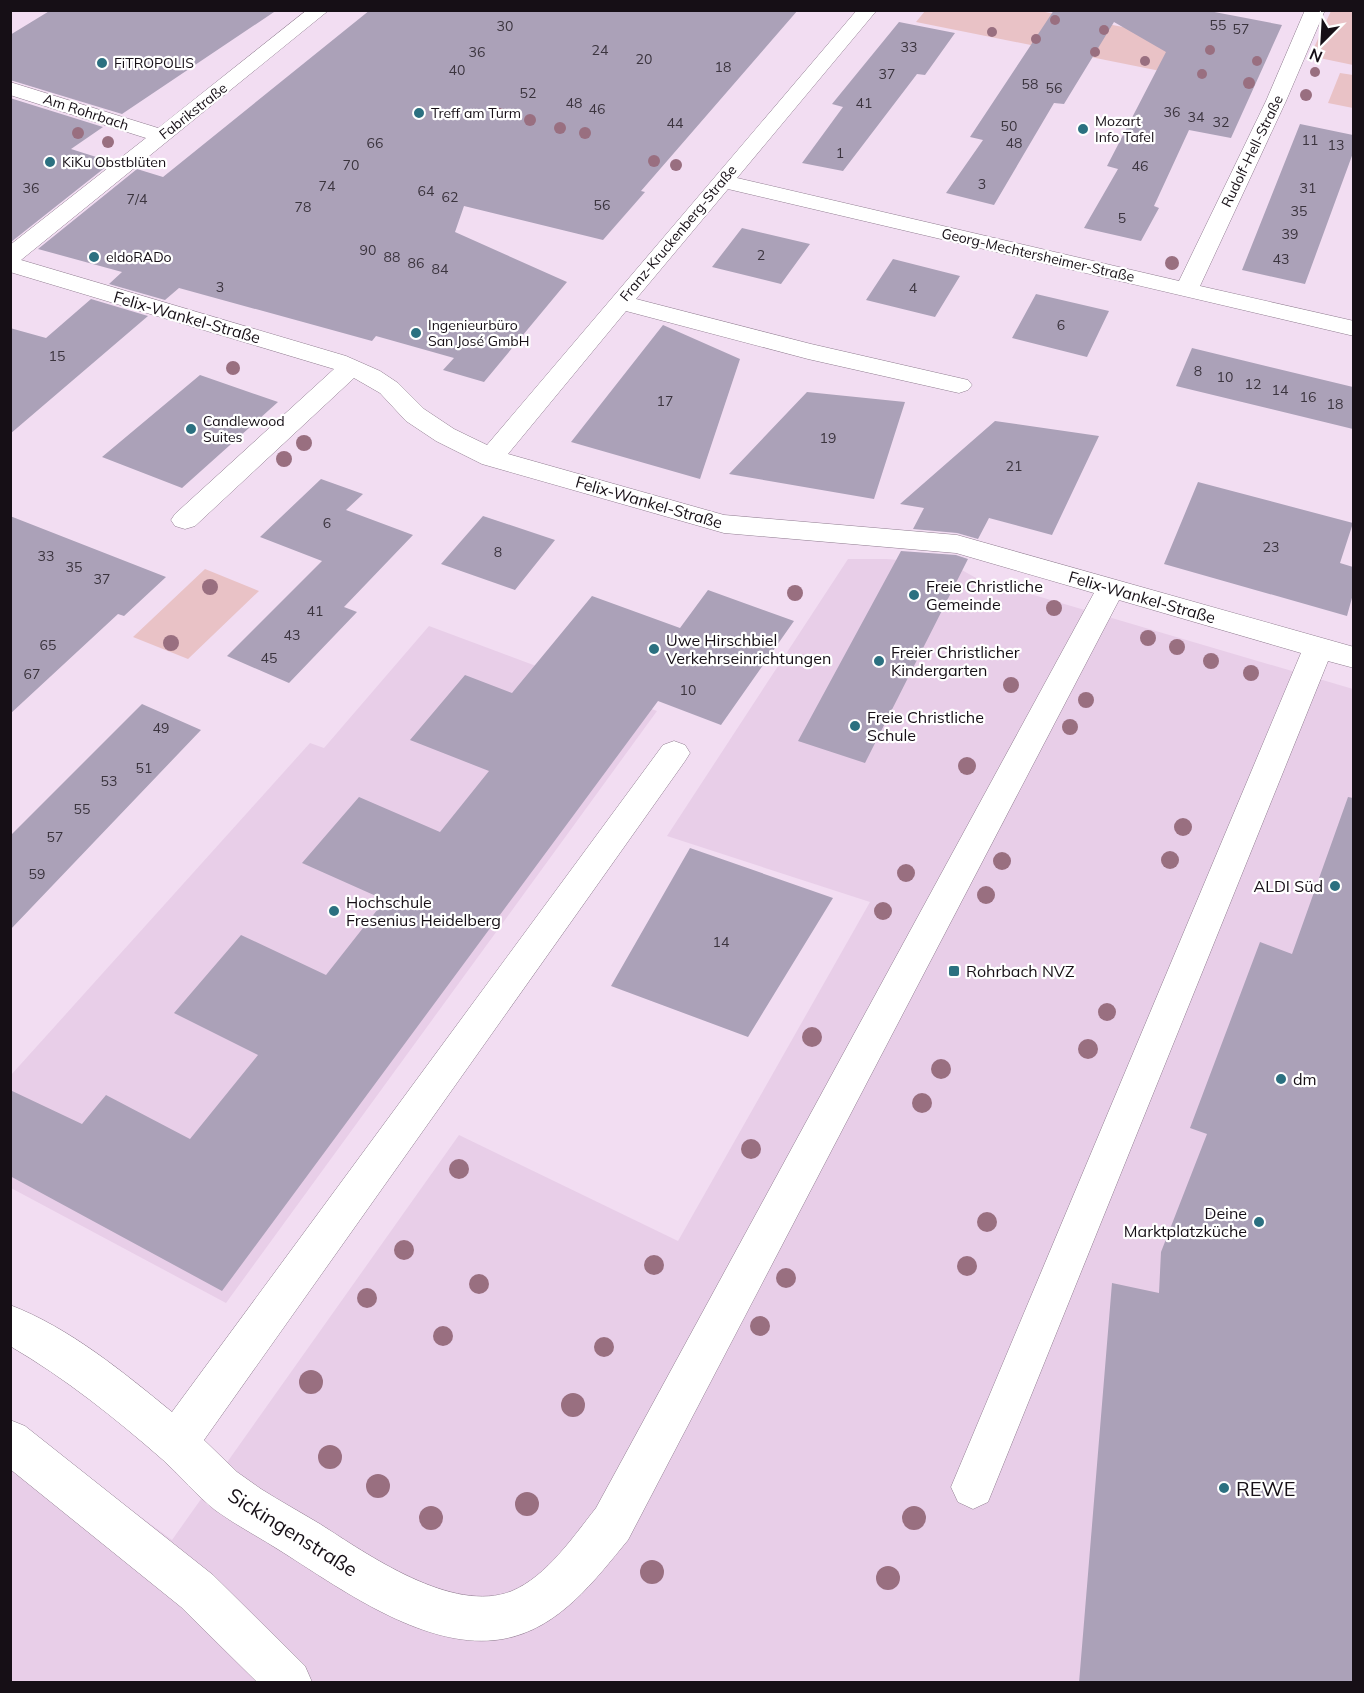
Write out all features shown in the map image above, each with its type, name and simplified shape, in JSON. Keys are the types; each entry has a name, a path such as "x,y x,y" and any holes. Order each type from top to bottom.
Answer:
{"street":[{"name":"Fabrikstraße","path":"10,257 320,10"},
{"name":"Franz-Kruckenberg-Straße","path":"491,458 868,10"},
{"name":"Rudolf-Hell-Straße","path":"1186,290 1276,101 1315,10"},
{"name":"Am Rohrbach","path":"10,88 161,136"},
{"name":"Georg-Mechtersheimer-Straße","path":"723,181 1353,329"},
{"name":"Felix-Wankel-Straße","path":"10,264 351,367 389,388 415,415 445,435 491,458 724,524 957,544 1353,658"},
{"path":"620,302 808,351 959,385"},
{"path":"185,520 351,367"},
{"name":"Sickingenstraße","path":"10,1324 29,1334 104,1386 176,1443 228,1493 363,1576 414,1603 460,1617 504,1616 541,1601 572,1572 612,1524 1111,588"},
{"path":"973,1486 1318,648"},
{"path":"176,1443 674,753"},
{"path":"10,1441 196,1591 289,1683"}],"shaded area":[{"path":"925,11 1040,11 1237,49 1220,83 916,22"},
{"path":"1331,11 1353,11 1353,65 1310,56"},
{"path":"1340,73 1353,75 1353,108 1328,103"},
{"path":"848,559 887,559 953,565 976,578 1353,689 1353,1682 11,1682 10,1420 172,1540 459,1135 678,1241 870,902 667,836"},
{"path":"205,569 259,591 188,659 133,637"},
{"name":"Hochschule Fresenius Heidelberg","path":"429,626 657,711 226,1303 11,1188 11,1075 310,743 324,748"}],"building":[{"path":"51,10 277,10 122,114 10,80 10,35"},
{"path":"370,10 798,10 641,191 645,192 603,240 464,206 455,232 567,282 484,382 443,370 454,358 376,336 372,341 179,288 165,300 109,284 122,272 38,249 137,169 163,177"},
{"path":"1054,10 1204,10 1282,25 1231,138 1189,130 1154,206 1159,208 1141,241 1084,228 1118,169 1107,166 1166,52 1114,22 1064,104 1054,103 994,205 946,193 983,140 970,137"},
{"path":"899,22 955,33 925,75 917,74 843,171 802,163 843,107 832,104"},
{"path":"10,98 103,127 71,149 112,162 11,242"},
{"path":"1300,124 1353,135 1353,153 1305,284 1242,270"},
{"path":"742,228 810,244 781,284 712,267"},
{"path":"893,259 960,276 935,317 866,300"},
{"path":"1036,294 1109,311 1087,357 1012,338"},
{"path":"91,299 148,316 10,434 10,328 46,338"},
{"path":"663,325 740,359 700,479 571,442"},
{"path":"1192,348 1353,387 1353,429 1176,386"},
{"name":"Candlewood Suites","path":"200,375 278,402 182,488 102,457"},
{"path":"807,392 905,402 874,499 729,474"},
{"path":"995,421 1099,436 1052,535 989,518 978,539 957,533 913,529 924,508 900,504"},
{"path":"321,479 363,494 346,510 413,535 344,607 357,612 289,683 227,656 322,561 260,537"},
{"path":"1198,482 1353,523 1340,563 1353,567 1353,594 1347,616 1164,564"},
{"path":"10,516 166,577 124,616 118,614 10,714"},
{"path":"483,516 555,540 515,590 441,564"},
{"name":"Freier Christlicher Kindergarten","path":"901,551 956,555 968,559 865,763 798,741"},
{"path":"708,590 794,621 721,725 658,701 222,1291 10,1176 10,1090 82,1124 106,1095 190,1139 258,1055 174,1013 241,935 326,975 385,900 302,863 359,797 440,832 489,771 410,740 465,675 512,693 592,596 680,628"},
{"path":"142,704 201,730 10,930 10,836"},
{"name":"REWE","path":"1348,797 1353,798 1353,1683 1079,1683 1112,1283 1159,1293 1161,1252 1207,1134 1190,1128 1260,942 1292,954"},
{"path":"690,848 833,898 748,1037 611,986"}],"place":[{"name":"FiTROPOLIS","path":"102,63"},
{"name":"Treff am Turm","path":"419,113"},
{"name":"Mozart Info Tafel","path":"1083,129"},
{"name":"KiKu Obstblüten","path":"50,162"},
{"name":"eldoRADo","path":"94,257"},
{"name":"Ingenieurbüro San José GmbH","path":"416,333"},
{"name":"Candlewood Suites","path":"191,429"},
{"name":"Freie Christliche Gemeinde","path":"914,595"},
{"name":"Uwe Hirschbiel Verkehrseinrichtungen","path":"654,649"},
{"name":"Freier Christlicher Kindergarten","path":"879,661"},
{"name":"Freie Christliche Schule","path":"855,726"},
{"name":"ALDI Süd","path":"1335,886"},
{"name":"Hochschule Fresenius Heidelberg","path":"334,911"},
{"name":"Rohrbach NVZ","path":"954,971"},
{"name":"dm","path":"1281,1079"},
{"name":"Deine Marktplatzküche","path":"1259,1222"},
{"name":"REWE","path":"1224,1488"}]}
